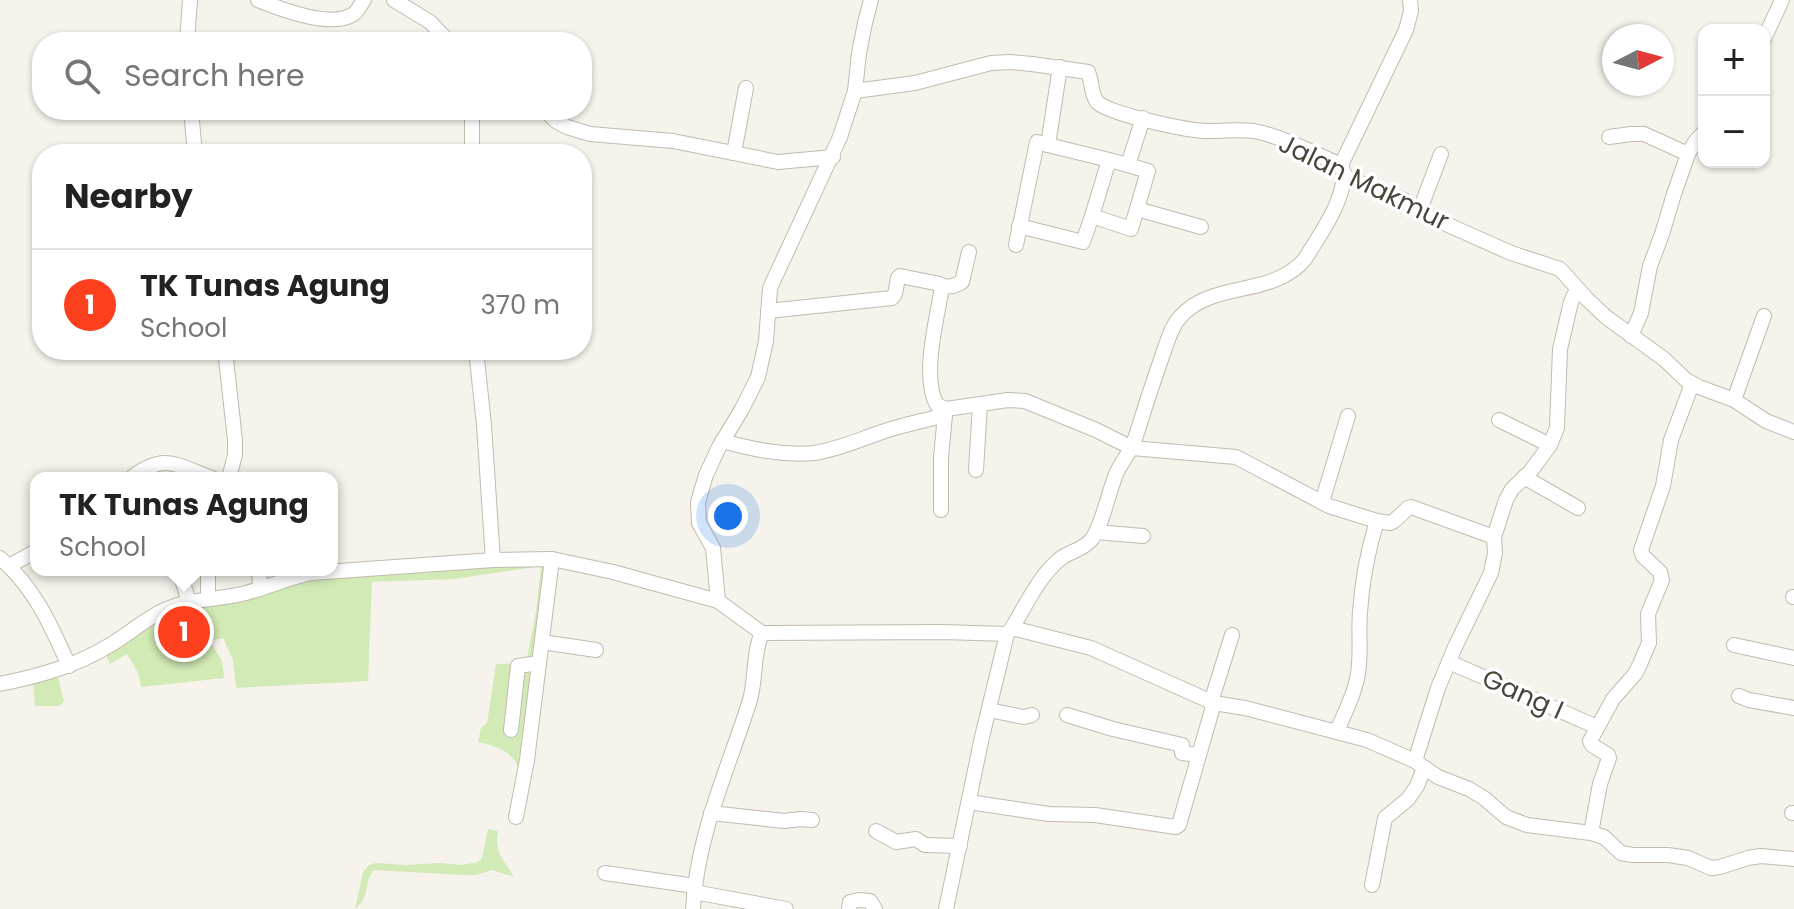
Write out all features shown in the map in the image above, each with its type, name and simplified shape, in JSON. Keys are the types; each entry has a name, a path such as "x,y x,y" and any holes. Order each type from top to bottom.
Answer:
{"street":[{"path":"188,32 190,0"},
{"path":"258,0 323,19 338,19 357,11 364,0"},
{"path":"394,0 430,22 440,32"},
{"path":"718,601 713,548 699,523 698,502 706,475 722,441 758,377 766,341 770,288 813,193 833,157 855,91 859,53 871,0"},
{"path":"946,909 1009,631 1044,575 1062,557 1084,547 1094,537 1116,474 1132,448 1161,358 1177,320 1204,299 1271,283 1300,266 1337,203 1344,184 1343,169 1406,30 1411,11 1410,0"},
{"path":"1770,26 1782,0"},
{"name":"Jalan Makmur","path":"855,91 915,83 991,63 1060,67 1088,72 1099,104 1123,114 1184,129 1232,129 1272,136 1343,169 1353,180 1404,200 1419,212 1520,256 1560,269 1606,317 1664,359 1692,384 1734,400 1766,421 1794,432"},
{"path":"1048,145 1060,67"},
{"path":"734,153 746,88"},
{"path":"1128,165 1143,118"},
{"path":"192,120 194,144"},
{"path":"472,120 472,144"},
{"path":"555,120 580,132 673,141 778,162 833,157"},
{"path":"1609,137 1644,134 1688,154"},
{"path":"1631,336 1641,313 1650,266 1688,154 1698,139"},
{"path":"1016,245 1037,142 1148,171 1131,229 1092,216"},
{"path":"1419,212 1441,154"},
{"path":"1019,226 1083,242 1109,160"},
{"path":"1137,209 1201,227"},
{"path":"768,311 892,298 900,276 942,287 953,286 962,282 969,252"},
{"path":"942,287 930,387 937,405 945,412"},
{"path":"1372,885 1385,818 1408,799 1417,786 1438,688 1461,632 1491,573 1494,537 1506,500 1550,445 1557,428 1560,349 1577,289"},
{"path":"1734,400 1764,316"},
{"path":"226,360 235,440 231,472"},
{"path":"477,360 493,560"},
{"path":"1591,833 1600,784 1609,758 1591,743 1613,699 1635,674 1649,643 1648,614 1662,575 1641,550 1663,486 1671,440 1692,384"},
{"path":"722,441 775,452 814,453 945,412 1008,400 1025,401 1132,448 1236,457 1322,502 1377,521 1390,523 1411,507 1494,537"},
{"path":"976,470 980,405"},
{"path":"941,510 945,412"},
{"path":"1322,502 1348,416"},
{"path":"1499,420 1550,445"},
{"path":"139,472 160,462 173,463 196,472"},
{"path":"1524,477 1578,508"},
{"path":"1337,731 1353,696 1357,678 1362,593 1377,521"},
{"path":"1096,532 1143,536"},
{"path":"30,553 5,562 22,578 41,605 69,666"},
{"path":"516,817 527,760 552,559"},
{"path":"338,571 552,559 718,601 762,633 1009,631 1075,642 1212,702 1367,740 1420,764 1438,777 1469,789 1506,817 1527,825 1591,833 1604,837 1621,853 1688,858 1711,868 1761,856 1794,859"},
{"path":"181,576 189,602"},
{"path":"208,576 208,599"},
{"path":"259,576 260,589"},
{"path":"0,684 69,666 112,644 163,610 189,602 247,593 286,576"},
{"path":"693,909 699,856 750,699 762,633"},
{"path":"969,802 1176,827 1232,635"},
{"path":"542,642 596,650"},
{"path":"1734,645 1794,658"},
{"name":"Gang I","path":"1449,662 1597,727"},
{"path":"511,730 518,666 539,663"},
{"path":"1739,696 1794,708"},
{"path":"989,710 1024,717 1032,715"},
{"path":"1067,715 1182,745 1182,753 1199,755"},
{"path":"711,813 784,821 812,820"},
{"path":"876,831 896,842 916,839 927,845 960,846"},
{"path":"605,873 786,909"},
{"path":"849,909 850,902 859,900 870,901 875,909"}],"shaded area":[{"path":"199,615 204,642 169,649 164,623"}],"green space":[{"path":"546,562 518,767 507,753 478,742 481,728 487,723 496,664 526,663 541,566 454,579 372,582 368,681 236,688 233,660 223,638 210,641 222,661 224,678 141,687 138,673 127,654 110,664 106,655 170,615 304,580","holes":["199,616 204,642 169,649 165,622"]},
{"path":"58,677 64,702 59,706 35,706 33,683"},
{"path":"488,829 498,831 499,851 514,877 492,870 463,875 374,870 363,900 355,909 363,872 369,865 462,865 478,862 482,858"}],"place":[{"name":"TK Tunas Agung","path":"184,632"}]}
